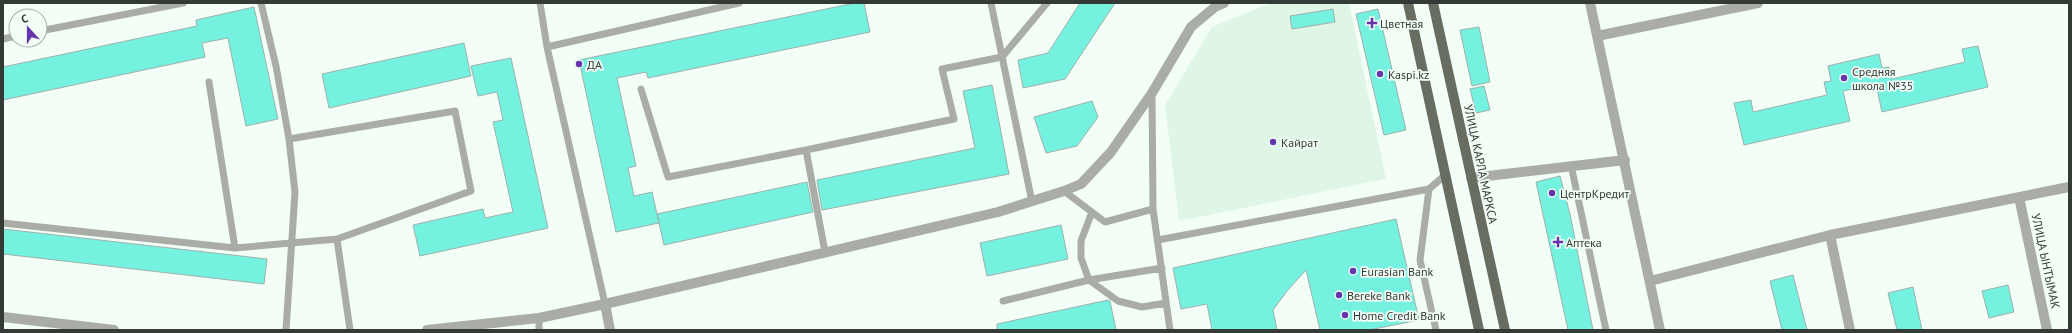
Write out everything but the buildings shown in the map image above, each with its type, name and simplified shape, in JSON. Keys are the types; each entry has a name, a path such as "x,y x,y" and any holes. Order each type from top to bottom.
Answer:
{"main road":[{"path":"1408,3 1444,176 1479,330"},
{"name":"УЛИЦА КАРЛА МАРКСА","path":"1433,3 1505,330"}],"street":[{"path":"427,330 498,326 605,304 998,212 1064,191 1081,184 1111,152 1152,93 1191,27 1215,8 1224,3"},
{"path":"1590,3 1625,160 1660,330"},
{"path":"1597,36 1758,3"},
{"path":"1471,178 1571,165 1625,160"},
{"path":"1650,281 1830,236 2069,187"},
{"name":"УЛИЦА ЫНТЫМАК","path":"2019,197 2047,330"},
{"path":"1830,236 1850,330"},
{"path":"605,304 610,330"},
{"path":"3,317 114,330"}],"lane":[{"path":"48,30 184,3"},
{"path":"261,3 276,66 289,139 295,192 286,330"},
{"path":"540,3 547,48 605,304"},
{"path":"547,48 739,3"},
{"path":"991,3 1032,202"},
{"path":"640,89 668,177 954,119 942,69 1002,57 1048,3"},
{"path":"209,82 235,248"},
{"path":"1152,93 1153,209 1170,330"},
{"path":"3,223 235,248 337,239 470,191 455,110 289,139"},
{"path":"806,150 825,252"},
{"path":"1571,165 1606,330"},
{"path":"1158,240 1429,189 1444,176"},
{"path":"1429,189 1420,260 1436,330"},
{"path":"1064,191 1105,222 1153,209"},
{"path":"1092,212 1081,241 1081,258 1089,280 1118,302 1142,307 1166,303"},
{"path":"337,239 350,330"},
{"path":"1004,301 1089,280 1162,268"},
{"path":"539,318 539,330"}],"shaded area":[{"name":"Кайрат","path":"1271,3 1349,3 1386,179 1179,221 1165,105 1212,27"}],"place":[{"name":"Цветная","path":"1372,23"},
{"name":"ДА","path":"579,64"},
{"name":"Kaspi.kz","path":"1380,74"},
{"name":"Средняя школа №35","path":"1844,78"},
{"name":"Кайрат","path":"1273,142"},
{"name":"ЦентрКредит","path":"1552,193"},
{"name":"Аптека","path":"1558,242"},
{"name":"Eurasian Bank","path":"1353,271"},
{"name":"Bereke Bank","path":"1339,295"},
{"name":"Home Credit Bank","path":"1345,315"}]}
